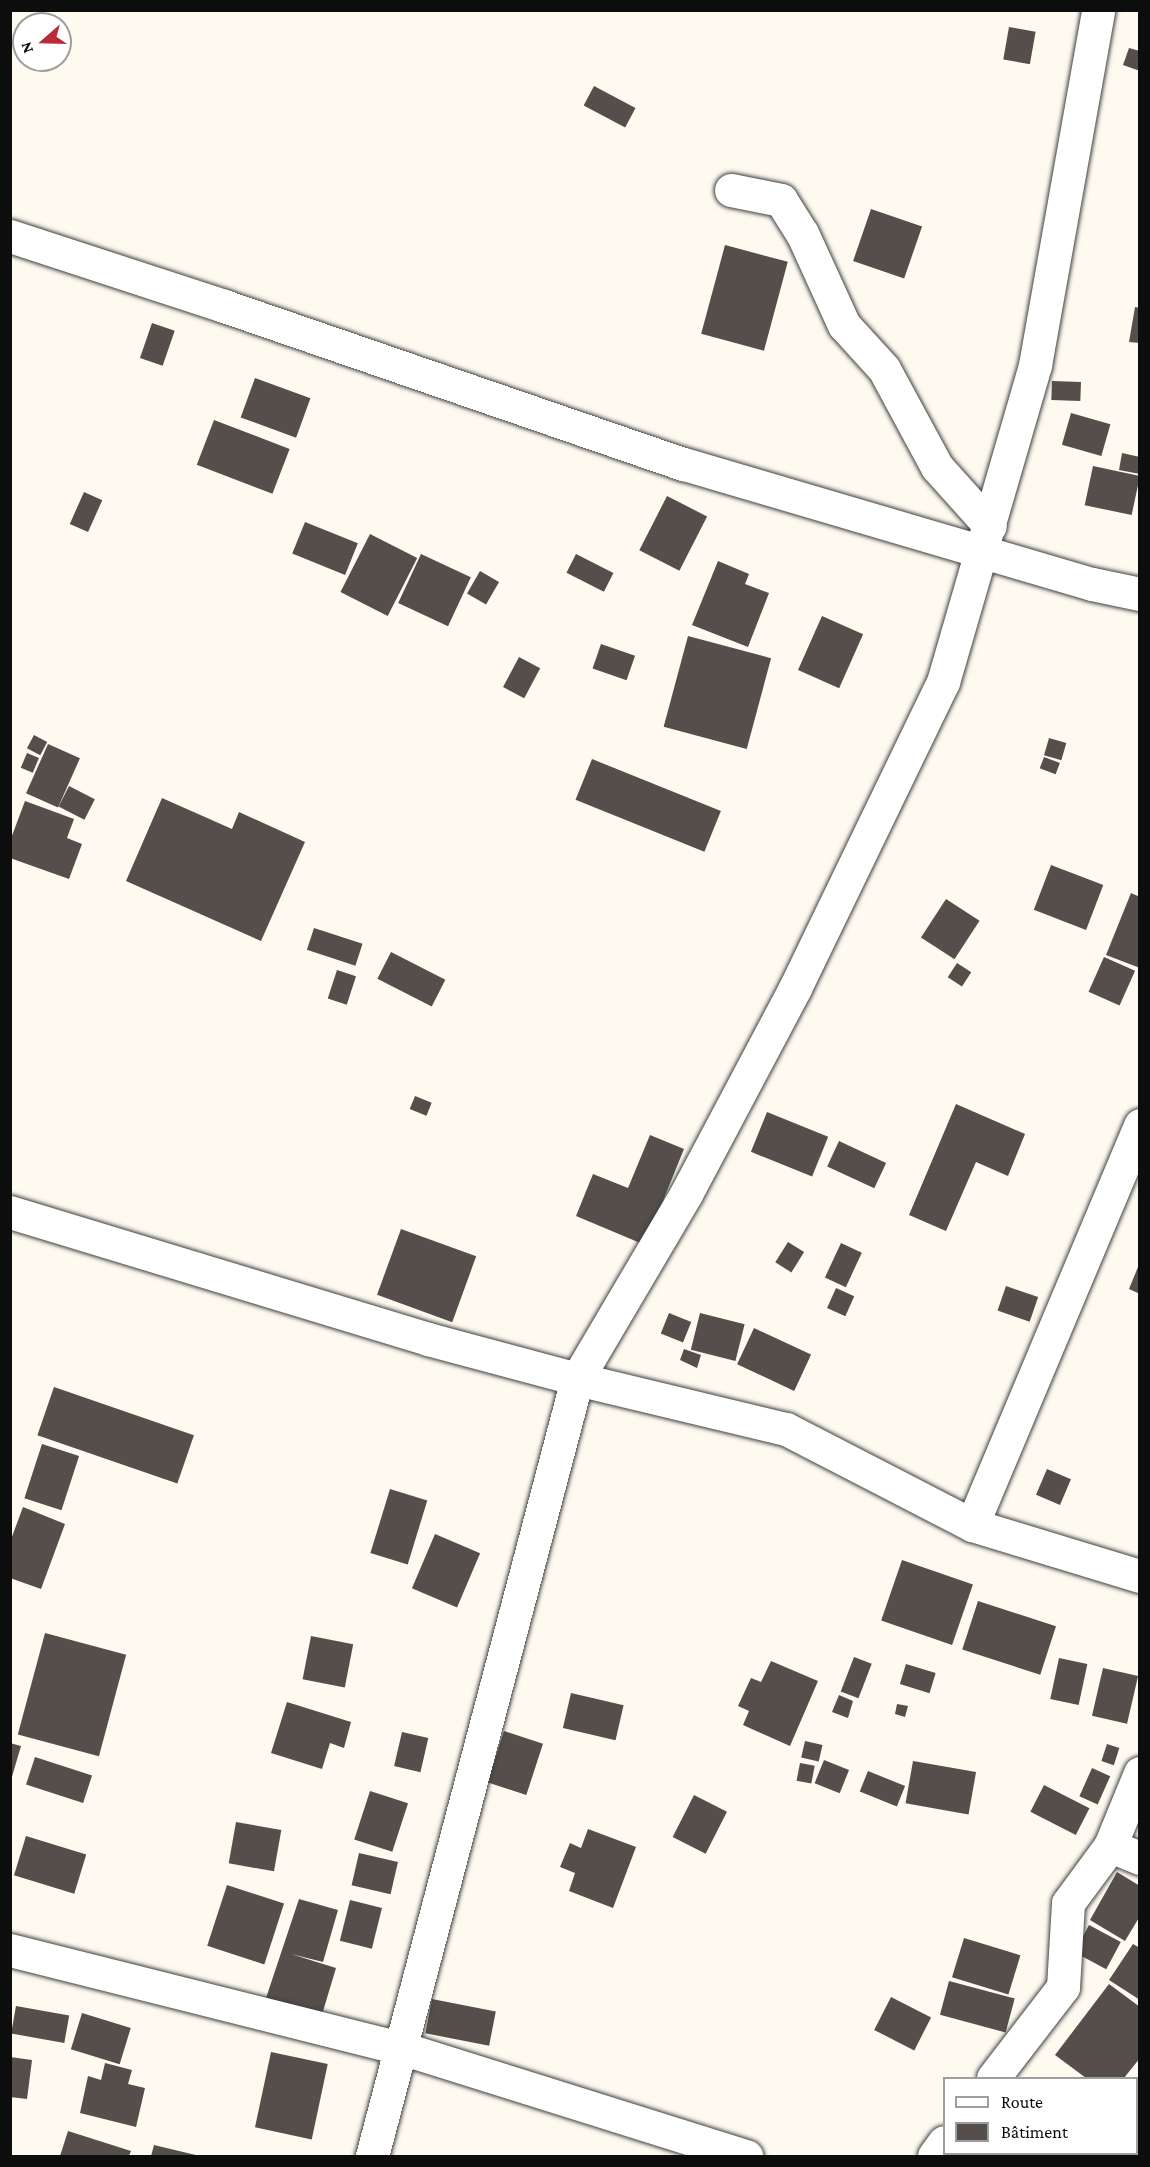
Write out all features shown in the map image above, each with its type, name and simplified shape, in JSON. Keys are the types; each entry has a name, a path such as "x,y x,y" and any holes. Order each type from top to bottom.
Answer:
{"street":[{"path":"372,2157 577,1379 686,1194 800,978 943,682 1035,365 1098,10"},
{"path":"731,190 781,200 802,232 844,325 884,369 937,467 986,539"},
{"path":"10,236 247,314 684,464 986,539 1092,584 1140,594"},
{"path":"972,1525 1140,1125"},
{"path":"10,1212 428,1339 577,1379 786,1429 972,1525 1140,1576"},
{"path":"995,2077 1063,1987 1068,1903 1110,1845 1140,1773"},
{"path":"1110,1845 1140,1858"},
{"path":"10,1950 400,2048 746,2157"},
{"path":"934,2157 943,2145"}],"building":[{"path":"1009,27 1036,32 1030,64 1003,59"},
{"path":"1129,48 1140,51 1140,71 1123,65"},
{"path":"594,86 635,108 625,127 584,105"},
{"path":"871,209 922,227 904,279 853,261"},
{"path":"725,245 788,262 764,351 701,334"},
{"path":"1135,307 1140,308 1140,343 1129,342"},
{"path":"152,323 175,331 163,366 140,358"},
{"path":"255,378 310,398 296,438 241,417"},
{"path":"1052,381 1081,382 1080,401 1051,400"},
{"path":"1071,413 1110,424 1101,456 1062,445"},
{"path":"214,420 290,449 272,494 197,465"},
{"path":"1122,453 1140,457 1140,474 1119,470"},
{"path":"1093,466 1140,476 1132,515 1085,505"},
{"path":"84,492 102,500 88,532 70,524"},
{"path":"667,496 707,516 679,571 639,550"},
{"path":"305,522 358,543 345,575 292,554"},
{"path":"370,534 417,558 388,616 340,592"},
{"path":"421,554 471,577 448,626 398,603"},
{"path":"576,554 613,573 604,592 566,573"},
{"path":"718,561 749,574 745,584 769,593 748,647 692,625"},
{"path":"480,571 499,582 486,605 467,594"},
{"path":"822,616 863,634 839,688 798,670"},
{"path":"688,636 771,658 747,749 664,727"},
{"path":"601,644 635,656 627,680 593,669"},
{"path":"519,657 540,668 524,698 503,687"},
{"path":"34,735 47,742 40,755 27,748"},
{"path":"1049,738 1066,743 1061,760 1044,755"},
{"path":"48,744 80,758 58,808 26,793"},
{"path":"27,753 39,758 33,773 21,768"},
{"path":"1044,757 1060,763 1056,774 1040,768"},
{"path":"592,759 721,811 704,852 576,800"},
{"path":"69,786 95,799 84,820 59,806"},
{"path":"162,798 232,829 239,812 305,842 261,941 126,881"},
{"path":"25,801 74,819 67,838 82,844 69,879 10,858 10,841"},
{"path":"1051,865 1103,885 1086,930 1034,910"},
{"path":"1131,893 1140,897 1140,968 1106,955"},
{"path":"946,899 980,921 954,959 921,938"},
{"path":"314,928 363,944 355,966 307,950"},
{"path":"391,952 445,980 432,1006 377,979"},
{"path":"1104,957 1135,971 1120,1006 1089,992"},
{"path":"957,963 971,972 962,987 948,977"},
{"path":"337,970 356,976 347,1005 328,999"},
{"path":"415,1096 432,1103 426,1116 410,1109"},
{"path":"956,1104 1025,1134 1008,1176 976,1162 946,1231 909,1215"},
{"path":"767,1112 828,1137 812,1177 751,1152"},
{"path":"650,1135 684,1149 645,1245 576,1216 593,1174 628,1188"},
{"path":"839,1141 886,1163 874,1188 827,1166"},
{"path":"401,1229 476,1256 452,1322 377,1295"},
{"path":"788,1242 804,1252 791,1272 775,1262"},
{"path":"841,1243 862,1253 846,1287 825,1277"},
{"path":"1138,1267 1140,1268 1140,1294 1129,1289"},
{"path":"1006,1286 1038,1297 1030,1322 998,1311"},
{"path":"836,1288 854,1296 845,1316 827,1308"},
{"path":"669,1313 691,1322 683,1342 661,1333"},
{"path":"700,1313 745,1324 735,1361 691,1350"},
{"path":"754,1328 811,1355 794,1391 737,1364"},
{"path":"684,1349 701,1355 697,1368 680,1360"},
{"path":"54,1387 194,1435 177,1483 37,1435"},
{"path":"42,1444 79,1456 61,1510 24,1498"},
{"path":"1047,1469 1071,1479 1060,1505 1036,1495"},
{"path":"390,1489 427,1500 408,1564 370,1553"},
{"path":"23,1507 65,1524 41,1589 10,1578 10,1542"},
{"path":"435,1534 480,1553 457,1607 412,1588"},
{"path":"902,1560 973,1584 952,1645 881,1621"},
{"path":"978,1601 1056,1626 1040,1675 962,1650"},
{"path":"45,1633 126,1655 99,1756 18,1734"},
{"path":"311,1636 353,1644 345,1687 303,1679"},
{"path":"854,1657 872,1664 858,1698 841,1692"},
{"path":"1059,1658 1087,1664 1079,1705 1050,1699"},
{"path":"771,1661 818,1681 790,1746 743,1725 749,1711 738,1706 751,1678 761,1682"},
{"path":"906,1664 936,1673 930,1693 900,1684"},
{"path":"1103,1668 1138,1676 1127,1724 1092,1716"},
{"path":"571,1693 624,1705 616,1740 563,1728"},
{"path":"839,1695 853,1701 848,1718 832,1712"},
{"path":"287,1702 351,1722 344,1748 330,1743 322,1769 271,1753"},
{"path":"897,1704 908,1706 905,1717 895,1714"},
{"path":"504,1731 543,1744 526,1795 487,1782"},
{"path":"402,1732 428,1738 420,1772 394,1766"},
{"path":"805,1741 823,1745 819,1762 801,1758"},
{"path":"10,1743 21,1746 11,1780 10,1780"},
{"path":"1107,1744 1119,1748 1114,1765 1101,1761"},
{"path":"35,1757 92,1776 83,1803 26,1785"},
{"path":"824,1760 849,1770 840,1793 815,1783"},
{"path":"913,1761 976,1772 969,1814 906,1803"},
{"path":"800,1763 815,1766 811,1784 797,1781"},
{"path":"1092,1768 1110,1776 1098,1804 1079,1796"},
{"path":"868,1771 905,1786 897,1806 860,1791"},
{"path":"1044,1785 1089,1808 1076,1835 1030,1812"},
{"path":"370,1791 408,1803 392,1852 354,1840"},
{"path":"694,1795 727,1812 706,1854 673,1837"},
{"path":"236,1822 281,1830 274,1871 229,1863"},
{"path":"588,1829 636,1847 613,1908 569,1891 575,1873 560,1867 570,1843 581,1848"},
{"path":"26,1836 86,1854 74,1894 14,1875"},
{"path":"359,1853 398,1862 391,1894 352,1885"},
{"path":"1117,1872 1140,1886 1140,1916 1125,1941 1090,1920"},
{"path":"227,1885 284,1904 264,1964 207,1946"},
{"path":"299,1899 338,1910 323,1962 291,1954 336,1968 321,2018 265,2001"},
{"path":"350,1900 382,1908 372,1949 340,1941"},
{"path":"1089,1925 1121,1942 1106,1969 1074,1952"},
{"path":"964,1938 1020,1955 1008,1994 952,1977"},
{"path":"1133,1944 1140,1948 1140,2000 1109,1980"},
{"path":"949,1981 1015,1999 1006,2032 940,2015"},
{"path":"1109,1984 1140,2007 1140,2058 1125,2077 1085,2077 1055,2055"},
{"path":"891,1997 931,2017 914,2050 874,2030"},
{"path":"432,1999 496,2011 489,2046 425,2033"},
{"path":"16,2006 69,2015 64,2043 11,2034"},
{"path":"82,2013 131,2028 120,2064 71,2049"},
{"path":"271,2052 328,2064 312,2139 255,2127"},
{"path":"10,2057 32,2060 27,2099 10,2097"},
{"path":"105,2063 132,2070 128,2084 145,2088 136,2127 80,2113 88,2076 101,2080"},
{"path":"68,2131 131,2151 129,2156 60,2156"},
{"path":"154,2145 200,2156 151,2156"}]}
